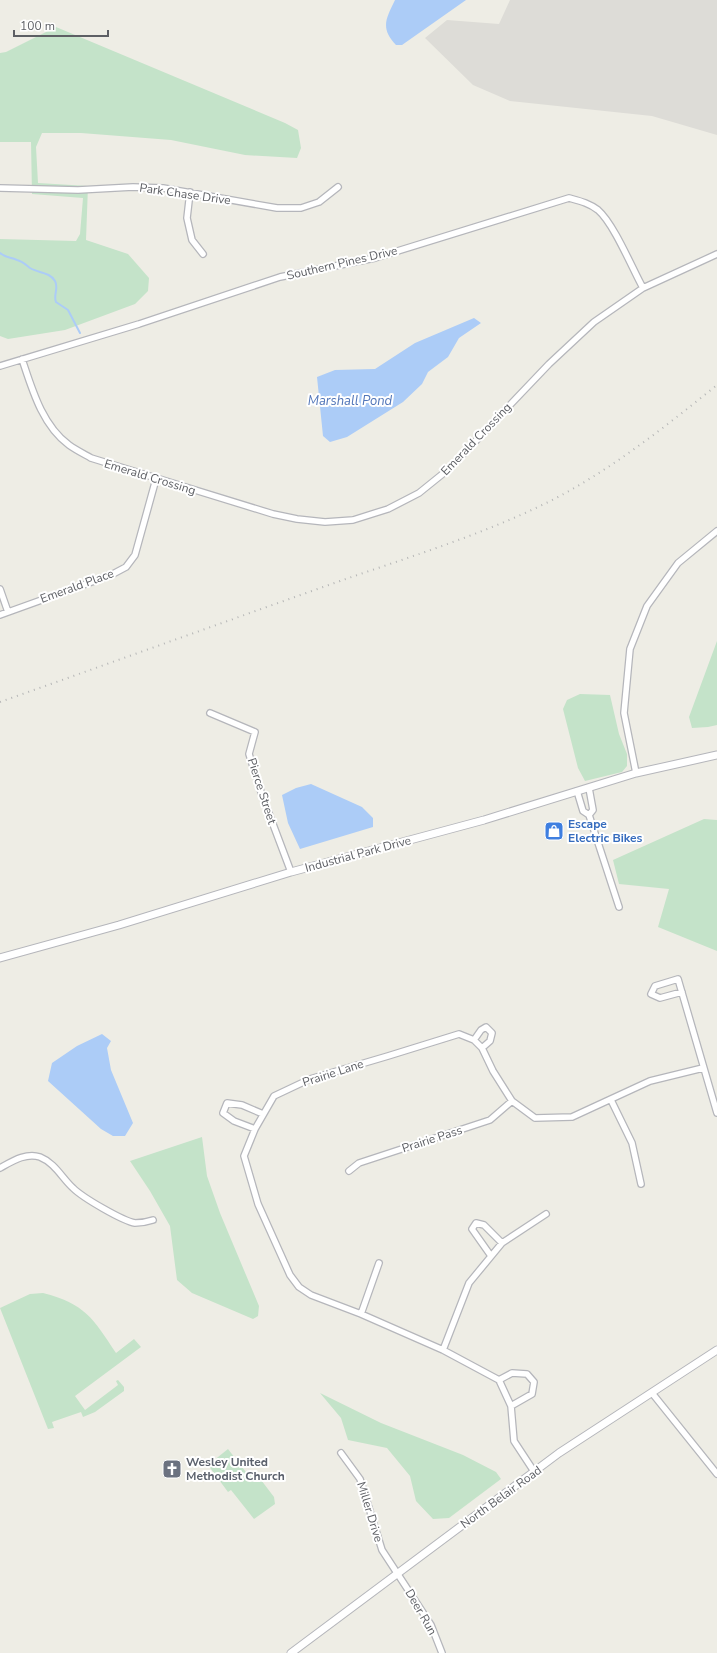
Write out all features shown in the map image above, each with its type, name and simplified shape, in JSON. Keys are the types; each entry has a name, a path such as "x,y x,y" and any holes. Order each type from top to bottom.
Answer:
{"street":[{"name":"Park Chase Drive","path":"0,188 78,190 133,187 190,192 277,208 301,208 320,202 338,187"},
{"path":"190,192 187,218 192,240 203,254"},
{"name":"Southern Pines Drive","path":"0,366 139,324 280,277 375,258 569,198 584,201 598,210 608,222 643,288"},
{"name":"Emerald Crossing","path":"22,359 38,405 53,428 68,445 91,458 273,514 297,519 325,522 353,520 388,509 419,493 450,468 549,364 594,322 643,288 717,254"},
{"name":"Emerald Place","path":"0,614 111,575 126,567 135,555 156,479"},
{"path":"636,773 624,713 630,649 647,606 678,563 717,531"},
{"path":"0,589 8,612"},
{"name":"Pierce Street","path":"210,713 255,732 249,754 262,795 291,872"},
{"name":"Industrial Park Drive","path":"0,958 119,925 291,872 484,820 636,773 717,755"},
{"path":"589,788 593,810 589,815"},
{"path":"577,791 583,811 589,815 619,907"},
{"path":"682,992 660,998 651,994 655,986 678,979 682,992 703,1068 717,1113"},
{"path":"482,1048 490,1041 492,1033 486,1027 481,1030 474,1040 482,1048 493,1071 512,1101 535,1118 572,1117 650,1081 703,1068"},
{"name":"Prairie Lane","path":"474,1040 459,1034 310,1079 274,1096 255,1129 244,1156 258,1204 290,1275 299,1287 311,1295 361,1314 443,1350 499,1380"},
{"path":"611,1100 632,1143 641,1184"},
{"name":"Prairie Pass","path":"349,1171 359,1162 490,1120 512,1101"},
{"path":"255,1129 234,1122 223,1113 227,1103 242,1105 263,1114"},
{"path":"0,1168 19,1157 39,1156 53,1165 74,1189 98,1206 134,1223 153,1220"},
{"path":"443,1350 470,1283 502,1243 546,1214"},
{"path":"491,1256 472,1229 476,1223 484,1225 502,1243"},
{"path":"361,1314 379,1263"},
{"name":"North Belair Road","path":"291,1653 397,1573 535,1473 559,1453 717,1350"},
{"path":"511,1406 532,1394 534,1382 527,1374 512,1373 499,1380 511,1406 514,1441 535,1473"},
{"path":"652,1393 717,1474"},
{"name":"Miller Drive","path":"341,1453 360,1478 382,1550 397,1573"},
{"name":"Deer Run","path":"397,1573 431,1625 442,1653"}],"shaded area":[{"path":"510,0 717,0 717,135 652,116 510,101 473,85 425,38 447,20 499,24"}],"green space":[{"path":"56,27 285,123 298,130 301,148 297,158 245,155 171,140 81,133 42,133 36,147 38,183 88,186 86,240 128,254 149,278 148,291 135,304 65,330 8,339 0,336 0,239 76,241 80,234 83,198 32,194 31,142 0,142 0,53 6,52"},
{"path":"717,641 717,725 692,728 689,717"},
{"path":"580,694 610,695 619,734 627,754 627,766 622,772 585,781 578,768 563,709 567,700"},
{"path":"704,819 717,820 717,951 658,927 669,889 619,884 613,860"},
{"path":"202,1137 207,1176 220,1213 259,1306 258,1316 253,1319 192,1293 177,1280 170,1226 150,1191 130,1161"},
{"path":"43,1293 69,1302 87,1314 101,1330 116,1353 134,1339 141,1347 75,1396 85,1410 118,1385 116,1381 118,1380 124,1387 124,1391 95,1412 83,1417 81,1412 52,1422 54,1428 48,1429 0,1308 30,1294"},
{"path":"320,1393 381,1423 463,1455 496,1472 501,1479 449,1518 433,1519 416,1501 410,1476 387,1448 348,1440 341,1418"},
{"path":"228,1449 249,1476 255,1472 274,1497 275,1504 254,1519 231,1490 228,1492 208,1465"}],"water":[{"path":"395,0 466,0 402,45 396,45 391,39 386,28 387,18"},
{"name":"Marshall Pond","path":"474,318 481,323 459,338 448,357 428,372 422,384 403,402 347,437 330,442 323,436 317,377 335,370 375,369 415,343"},
{"path":"311,784 362,807 373,818 373,827 300,849 288,823 282,795 296,788"},
{"path":"102,1034 111,1041 107,1048 111,1070 133,1123 125,1136 113,1136 101,1129 48,1081 52,1063 77,1046"}],"waterway":[{"path":"0,253 6,257 21,261 33,270 47,274 53,278 56,284 56,302 68,310 80,333"}],"railway":[{"path":"0,702 451,543 532,510 579,485 620,459 660,430 717,385"}],"place":[{"name":"Escape Electric Bikes","path":"554,831"},
{"name":"Wesley United Methodist Church","path":"172,1469"}]}
